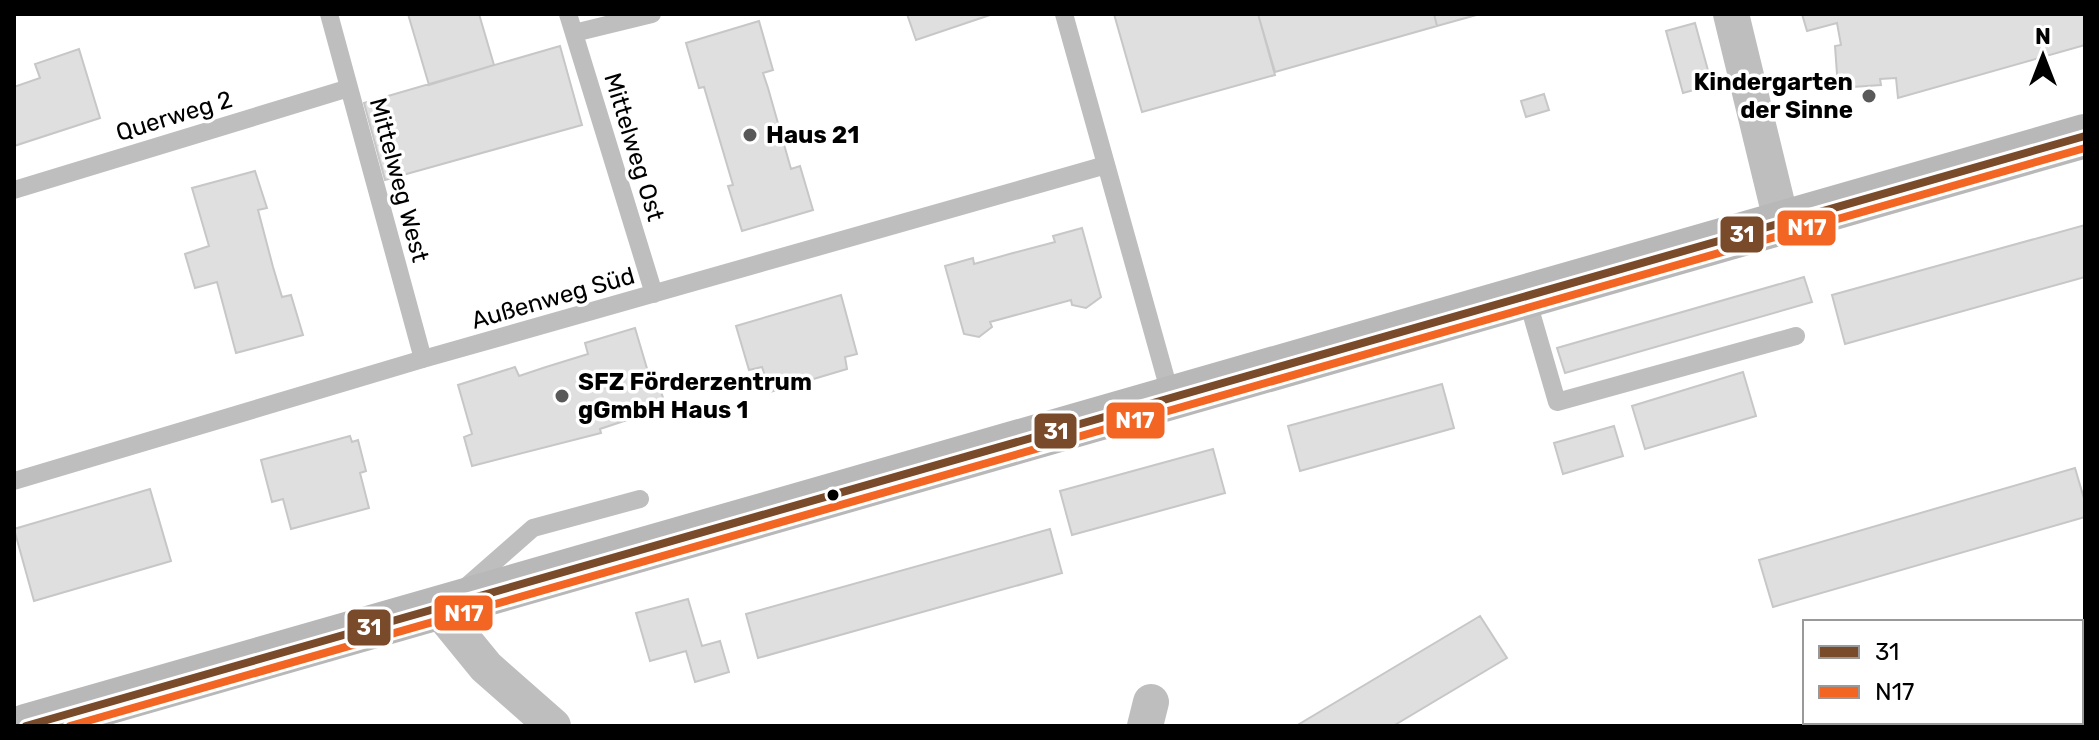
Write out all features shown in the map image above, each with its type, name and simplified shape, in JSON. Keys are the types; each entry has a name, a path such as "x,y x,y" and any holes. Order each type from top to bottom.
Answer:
{"street":[{"path":"1731,14 1782,224"},
{"path":"26,726 2085,136"},
{"path":"437,607 486,667 553,726"}],"lane":[{"name":"Mittelweg West","path":"329,14 423,359"},
{"name":"Mittelweg Ost","path":"568,14 654,294"},
{"path":"574,33 652,14"},
{"path":"1064,14 1171,397"},
{"name":"Querweg 2","path":"14,190 349,88"},
{"name":"Außenweg Süd","path":"14,481 423,359 1106,165"},
{"path":"1526,295 1557,402 1796,336"},
{"path":"437,607 484,573 533,528 640,499"}],"building":[{"path":"408,14 479,14 494,65 429,85"},
{"path":"907,14 993,14 916,40"},
{"path":"1114,14 1258,14 1275,75 1142,112"},
{"path":"1258,14 1434,14 1437,26 1275,72"},
{"path":"1434,14 1480,14 1437,26"},
{"path":"1802,14 2082,14 2085,16 2085,45 1898,98 1896,78 1880,79 1881,85 1838,88 1835,46 1841,45 1837,23 1807,31"},
{"name":"Haus 21","path":"759,21 773,70 763,73 791,169 800,166 813,210 742,231 728,186 733,185 704,87 699,88 686,43"},
{"path":"1695,23 1712,85 1683,93 1666,31"},
{"path":"560,46 582,125 385,180 364,103"},
{"path":"79,49 100,118 14,146 14,87 40,78 35,64"},
{"path":"1544,94 1549,110 1526,117 1521,101"},
{"path":"255,171 267,208 258,210 273,267 282,297 291,295 303,335 236,353 217,282 195,288 185,254 209,246 192,188"},
{"path":"2085,225 2085,277 1845,344 1832,295"},
{"path":"1082,228 1101,297 1086,308 1072,305 1071,300 990,322 992,327 979,337 964,334 945,266 973,258 974,264 1055,242 1053,236"},
{"path":"1804,277 1812,302 1565,373 1557,348"},
{"path":"841,295 857,354 845,357 847,369 770,392 762,367 749,370 736,326"},
{"name":"SFZ Förderzentrum gGmbH Haus 1","path":"635,328 651,382 657,379 666,407 600,429 601,433 472,466 464,437 472,434 458,385 515,367 519,376 588,354 585,343"},
{"path":"1743,372 1756,416 1645,449 1632,406"},
{"path":"1442,384 1454,428 1300,471 1288,426"},
{"path":"1614,426 1623,456 1563,474 1554,443"},
{"path":"350,436 352,442 358,440 366,471 360,473 369,508 291,529 283,499 272,502 261,460"},
{"path":"1213,449 1225,493 1072,535 1060,491"},
{"path":"2075,468 2085,502 2085,517 1773,607 1759,560"},
{"path":"150,489 171,561 34,601 14,529"},
{"path":"1050,529 1062,573 758,658 746,614"},
{"path":"688,599 702,646 720,641 729,672 695,682 686,651 650,661 636,613"},
{"path":"1480,616 1507,658 1393,726 1296,726"},
{"path":"2083,690 2085,726 1957,726 2083,724"}],"transit line":[{"name":"31","path":"26,726 2085,136"},
{"name":"N17","path":"70,726 2085,148"}],"place":[{"name":"Kindergarten der Sinne","path":"1869,96"},
{"name":"Haus 21","path":"750,135"},
{"name":"SFZ Förderzentrum gGmbH Haus 1","path":"562,396"}]}
